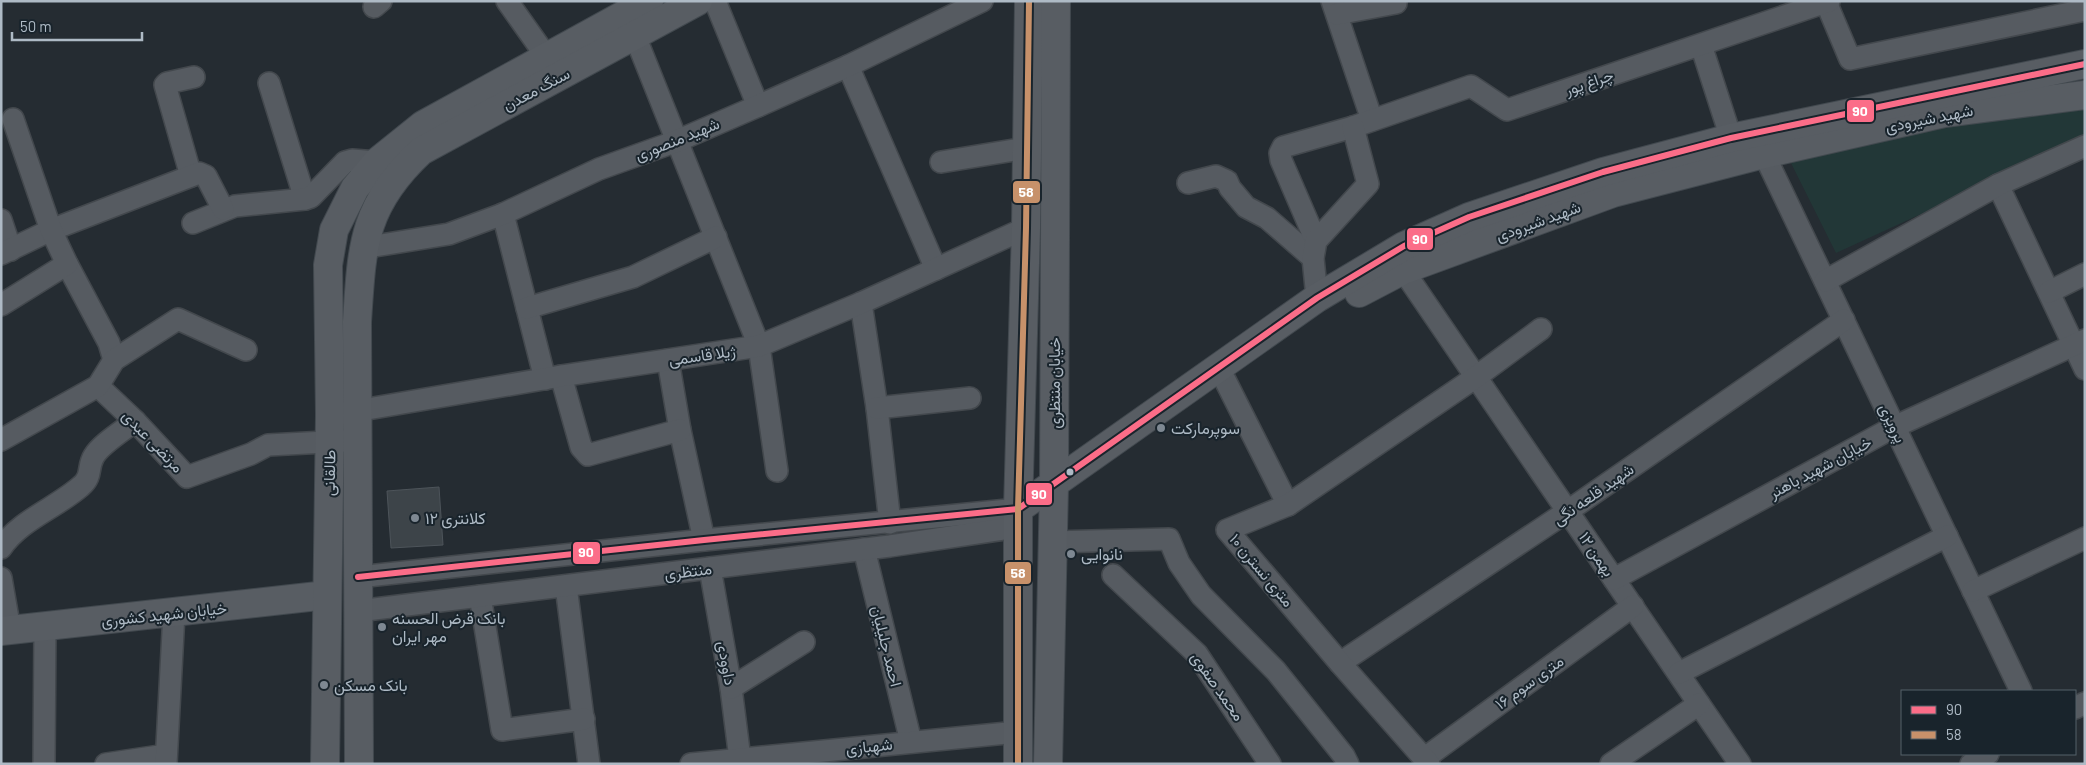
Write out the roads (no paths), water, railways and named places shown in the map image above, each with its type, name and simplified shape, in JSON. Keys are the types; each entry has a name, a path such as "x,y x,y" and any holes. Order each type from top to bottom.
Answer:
{"main road":[{"name":"سنگ معدن","path":"355,188 377,162 423,124 649,1"},
{"name":"سنگ معدن","path":"384,192 405,166 421,151 698,1"},
{"name":"خیابان منتظری","path":"1018,764 1018,518 1026,228 1029,1"},
{"name":"خیابان منتظری","path":"1048,764 1053,493 1056,1"},
{"name":"شهید شیرودی","path":"1053,493 1317,298 1404,246 1469,217 1603,172 1731,138 2085,64"},
{"name":"شهید شیرودی","path":"1053,493 1354,295 1403,270 1613,193 1764,154 1944,113 2085,95"},
{"name":"طالقانی","path":"325,764 326,595 330,442 328,265 334,230 355,188"},
{"name":"طالقانی","path":"359,764 357,322 362,248 371,220 384,192"},
{"path":"1018,518 1053,493"},
{"name":"خیابان شهید کشوری","path":"6,630 326,595"}],"street":[{"path":"507,1 546,56"},
{"path":"715,1 758,106"},
{"name":"شهید منصوری","path":"362,248 449,234 503,214 599,170 676,141 848,66 982,1"},
{"path":"1828,2 1850,59 2085,10"},
{"name":"چراغ پور","path":"1363,124 1471,86 1507,110 1828,2"},
{"path":"1315,250 1368,184 1363,124 1334,8 1396,3"},
{"path":"635,36 758,346 777,471"},
{"path":"1701,45 1731,138"},
{"path":"848,66 936,268"},
{"path":"191,176 165,85 167,82 194,77"},
{"path":"269,84 305,199"},
{"path":"12,118 51,230 109,343 114,360"},
{"path":"1317,298 1315,250 1280,153 1283,148 1363,124"},
{"path":"1825,281 1998,185 2085,146"},
{"path":"941,162 1027,148"},
{"name":"پرویزی","path":"1764,154 2021,690"},
{"path":"193,222 223,209 305,199 311,197 345,162 352,160 377,162"},
{"path":"1,220 6,252 51,230 191,176 204,173 223,209"},
{"path":"1188,183 1216,176 1227,181 1230,188 1246,207 1267,218 1315,250"},
{"path":"1998,185 2049,292 2079,342 2085,369"},
{"path":"503,214 527,308 581,447 588,455 680,430"},
{"name":"ژیلا قاسمی","path":"330,415 758,346 861,303 1026,228"},
{"path":"527,308 633,277 716,237"},
{"path":"1,305 67,264"},
{"name":"۱۲ بهمن","path":"1403,270 1740,764"},
{"path":"2049,292 2085,274"},
{"path":"861,303 877,408 890,522"},
{"path":"1,440 98,386 114,360 178,319 246,350"},
{"name":"شهید قلعه نگی","path":"1340,663 1568,511 1844,320"},
{"name":"۱۰ متری نسترن","path":"1427,761 1340,663 1227,530 1288,505 1476,377 1540,329"},
{"name":"خیابان شهید باهنر","path":"1614,579 1894,427 2079,342"},
{"path":"668,360 680,430 704,540"},
{"path":"1225,380 1288,505"},
{"name":"مرتضی عبدی","path":"98,386 135,421 187,477 251,454 268,444 330,442"},
{"path":"877,408 970,398"},
{"path":"1,548 27,524 80,486 91,473 91,464 97,452 135,421"},
{"path":"330,442 358,440"},
{"name":"منتظری","path":"358,577 890,522 1018,518"},
{"name":"منتظری","path":"358,610 864,549 1018,518"},
{"path":"1678,673 1947,536"},
{"path":"1973,591 2085,538"},
{"path":"1052,542 1169,539 1179,563 1201,595 1276,671 1339,761"},
{"name":"احمد جلیلیان","path":"864,549 911,742"},
{"name":"داوودی","path":"710,568 732,688 740,759"},
{"name":"محمد صفوی","path":"1113,575 1198,654 1270,764"},
{"path":"1,578 6,630"},
{"path":"566,586 589,764"},
{"path":"480,596 502,730 584,719"},
{"name":"۱۶ متری سوم","path":"1427,761 1633,606"},
{"path":"106,764 166,760 174,613"},
{"path":"44,764 45,627"},
{"path":"732,688 804,642"},
{"path":"1611,764 1699,704"},
{"name":"شهبازی","path":"690,764 1018,732"},
{"path":"1971,764 1986,755"}],"place":[{"name":"سوپرمارکت","path":"1161,428"},
{"name":"کلانتری ۱۲","path":"415,518"},
{"name":"نانوایی","path":"1071,554"},
{"name":"بانک قرض الحسنه مهر ایران","path":"382,627"},
{"name":"بانک مسکن","path":"324,685"}]}
